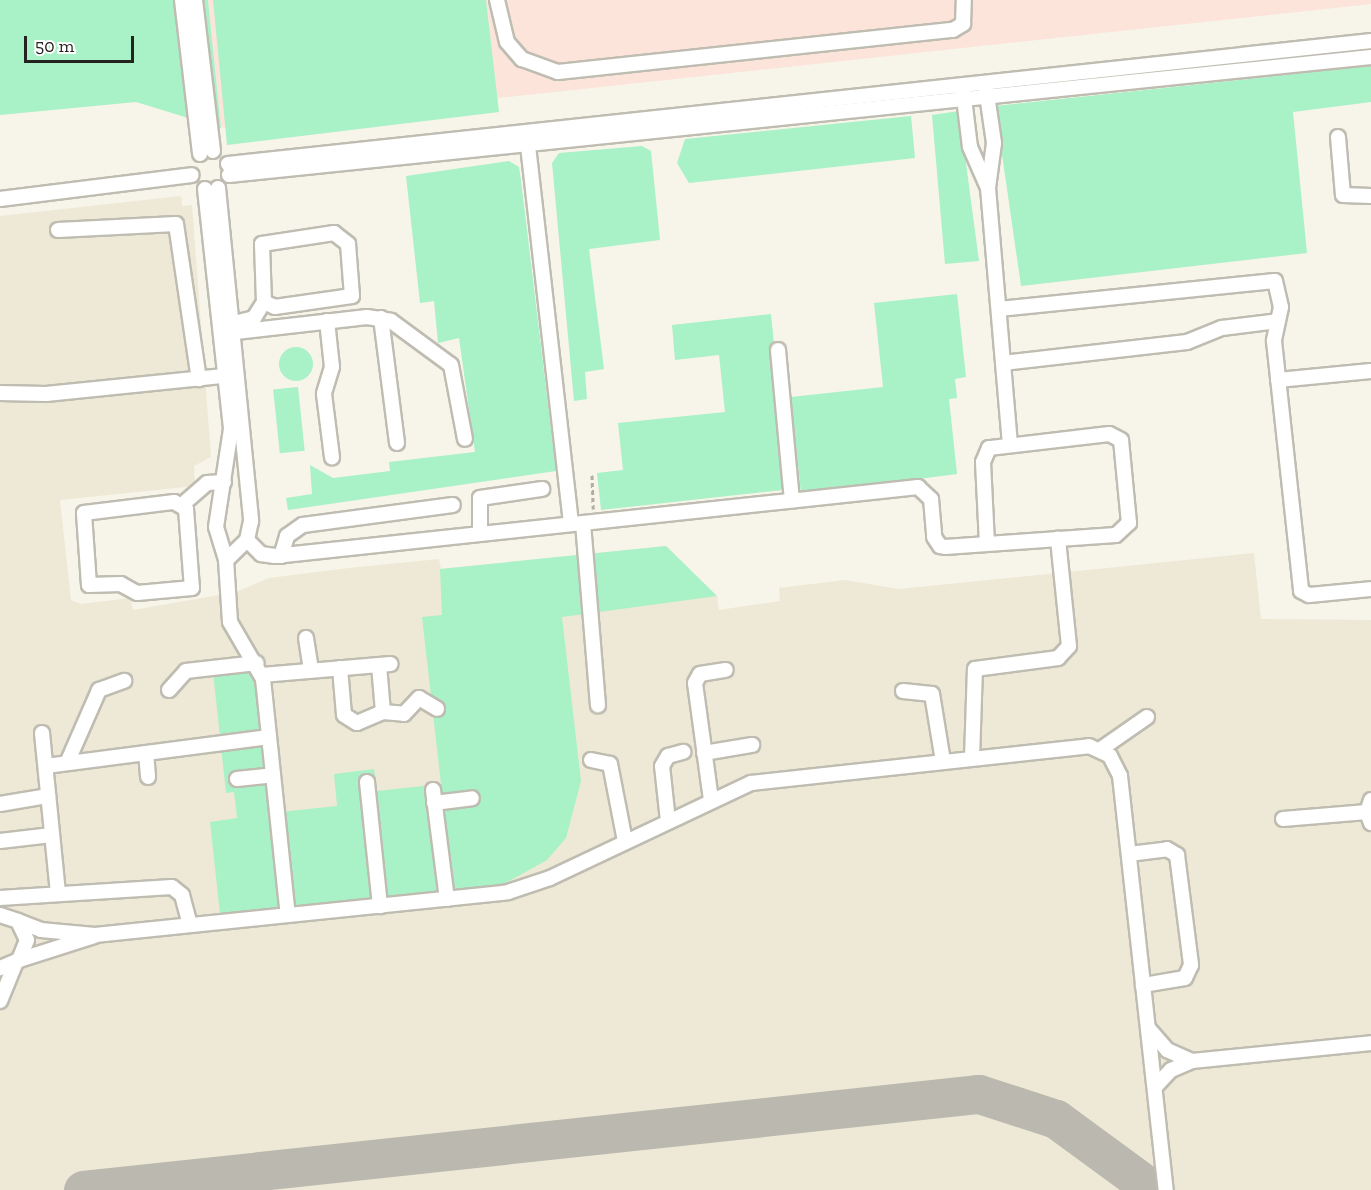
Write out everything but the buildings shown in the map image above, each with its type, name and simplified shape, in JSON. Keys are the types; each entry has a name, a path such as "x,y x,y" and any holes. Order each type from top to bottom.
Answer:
{"street":[{"path":"182,0 207,152 229,170"},
{"path":"192,175 207,152 195,0"},
{"path":"498,0 507,42 522,59 558,72 953,30 963,24 964,0"},
{"path":"226,560 247,540 251,521 212,189 229,170 963,92 1371,41"},
{"path":"987,89 1371,57"},
{"path":"987,89 994,143 988,188 1011,445"},
{"path":"963,92 973,157 988,188"},
{"path":"1338,137 1343,195 1371,196"},
{"path":"527,138 583,523 598,705"},
{"path":"0,199 192,175 212,189"},
{"path":"58,230 176,224 199,379"},
{"path":"228,329 254,318 264,302 262,244 334,233 347,240 354,288 349,298 275,307 264,302"},
{"path":"999,309 1268,280 1279,287 1278,321 1273,337 1301,591 1309,595 1371,590"},
{"path":"228,329 381,318 401,326 451,365 465,439"},
{"path":"381,318 397,443"},
{"path":"327,321 332,367 324,394 332,457"},
{"path":"1004,363 1187,342 1222,328 1278,321"},
{"path":"778,350 792,500"},
{"path":"1278,380 1371,370"},
{"path":"0,393 46,394 233,375"},
{"path":"233,375 231,429 216,526 226,560 230,622 260,669 288,915"},
{"path":"247,540 261,554 281,556 918,487 932,499 937,544 987,544 1116,535 1127,529 1124,446 1108,434 989,448 983,456 987,544"},
{"path":"183,504 192,588 137,593 121,584 89,585 84,513 183,504 207,483 224,482"},
{"path":"480,534 480,498 542,489"},
{"path":"198,491 220,496"},
{"path":"281,556 287,536 303,525 453,505"},
{"path":"972,758 975,669 1058,658 1069,646 1058,539"},
{"path":"306,638 311,671"},
{"path":"169,690 186,671 260,669 311,671 340,668 385,664 383,712 374,720 346,719 340,668"},
{"path":"711,800 696,680 726,670"},
{"path":"67,763 99,690 124,681"},
{"path":"903,691 932,694 943,761"},
{"path":"383,712 404,714 419,698 437,709"},
{"path":"0,915 41,930 96,935 447,899 529,886 711,800 765,780 1078,747 1101,749 1147,717"},
{"path":"42,733 58,892"},
{"path":"46,766 269,737"},
{"path":"705,753 752,745"},
{"path":"1101,749 1120,777 1166,1190"},
{"path":"668,820 662,766 668,756 683,752"},
{"path":"146,753 148,777"},
{"path":"591,760 610,764 625,841"},
{"path":"237,778 273,775"},
{"path":"367,782 380,906"},
{"path":"0,804 48,796"},
{"path":"447,899 434,797 472,798"},
{"path":"1283,819 1370,812"},
{"path":"0,841 52,835"},
{"path":"1129,854 1167,849 1177,855 1191,966 1185,978 1143,985"},
{"path":"0,898 58,892 172,887 182,895 190,925"},
{"path":"0,1002 27,940 18,921"},
{"path":"0,968 96,935"},
{"path":"1148,1028 1167,1050 1192,1061"},
{"path":"1155,1088 1171,1070 1192,1061 1371,1043"}],"path":[{"path":"583,523 592,475"}],"shaded area":[{"path":"208,0 1371,0 1371,4 221,128"},
{"path":"181,196 182,206 192,205 211,457 194,466 195,486 60,500 71,600 81,604 130,598 133,610 236,592 269,578 349,568 439,559 441,569 666,546 717,596 719,610 780,601 779,588 845,580 899,589 1254,553 1261,619 1371,620 1371,1190 0,1190 0,216"}],"green space":[{"path":"0,0 208,0 221,128 136,102 0,115"},
{"path":"213,0 486,0 499,112 227,145"},
{"path":"1371,66 1371,102 1293,112 1307,253 1021,286 995,106"},
{"path":"959,111 979,261 945,264 932,115"},
{"path":"911,116 915,158 689,183 677,163 685,139"},
{"path":"642,146 651,151 660,240 589,249 604,369 585,372 587,399 574,401 552,163 559,153"},
{"path":"509,161 519,167 521,180 556,471 288,510 286,498 312,494 310,465 333,478 390,471 389,462 475,452 459,338 438,343 434,301 420,303 406,176"},
{"path":"957,294 966,377 955,379 957,398 949,399 957,474 801,494 791,397 883,387 874,303"},
{"path":"771,314 785,451 779,452 783,490 601,510 597,473 623,470 618,423 725,412 719,355 675,360 672,325"},
{"path":"296,347 308,352 313,364 308,376 296,381 284,376 279,364 284,352"},
{"path":"298,387 305,451 280,453 273,390"},
{"path":"666,546 717,596 562,617 581,781 566,838 547,860 502,885 220,914 210,822 237,818 234,792 226,793 213,672 262,667 280,812 337,806 334,774 374,769 377,791 441,784 422,617 442,615 440,569"}],"taxiway":[{"path":"83,1190 979,1094 1056,1119 1153,1190"}]}
